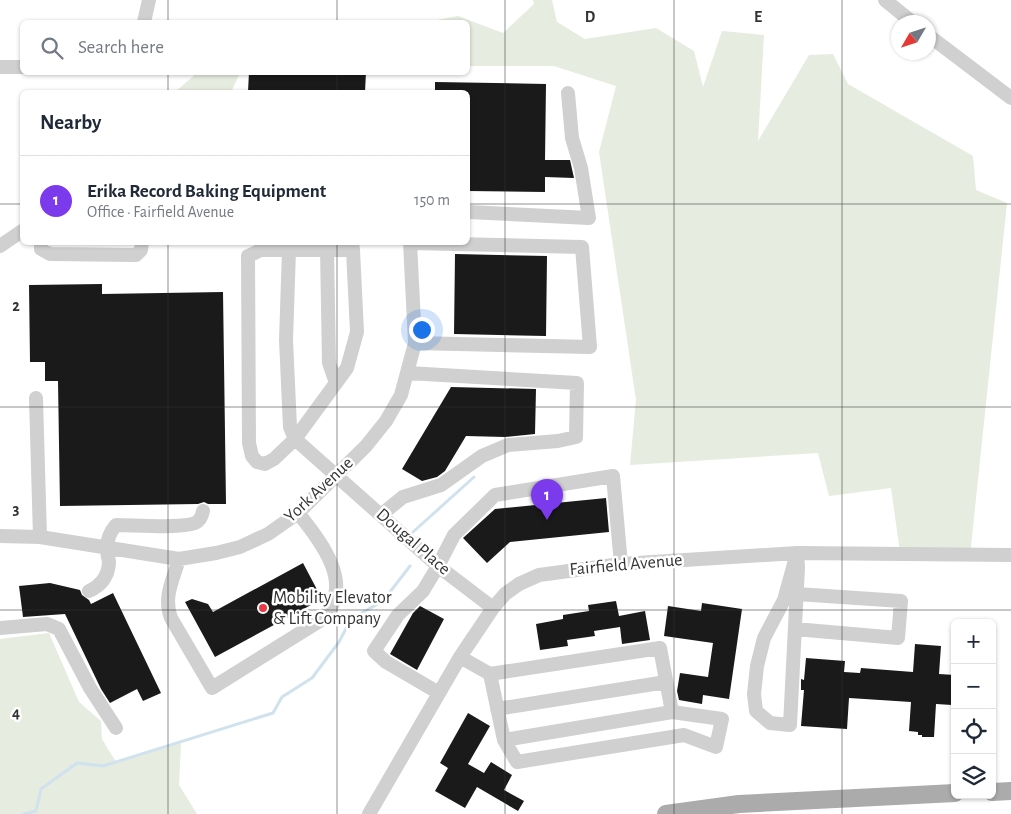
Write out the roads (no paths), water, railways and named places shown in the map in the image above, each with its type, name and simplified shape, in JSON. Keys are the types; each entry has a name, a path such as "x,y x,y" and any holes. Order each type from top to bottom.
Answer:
{"main road":[{"path":"996,792 1011,791"},
{"path":"666,814 739,804 951,794"}],"street":[{"path":"144,20 149,0"},
{"path":"885,0 903,15"},
{"path":"936,41 1011,98"},
{"path":"0,67 20,67"},
{"path":"470,212 589,218 582,168 572,138 568,93"},
{"path":"0,246 20,232"},
{"path":"415,343 590,347 582,247 470,244"},
{"path":"41,245 41,249 50,254 136,255 142,250 142,245"},
{"name":"York Avenue","path":"0,536 40,537 179,559 216,553 240,546 268,534 298,513 366,446 386,421 401,395 415,343 410,245"},
{"path":"352,246 357,332 347,368 295,439 274,459 265,464 257,462 252,456 249,443 248,256 261,250 327,249 352,246"},
{"path":"327,249 329,363 336,383"},
{"path":"289,250 286,340 290,427 295,439"},
{"path":"382,514 403,497 442,485 482,456 508,445 558,441 576,436 577,383 408,373"},
{"path":"36,398 40,537"},
{"name":"Dougal Place","path":"295,439 335,476 382,514 438,566 493,608"},
{"path":"438,694 386,662 374,651 398,615 422,591 454,535 495,494 613,476 621,564"},
{"path":"89,591 101,584 105,576 109,564 107,547 111,532 116,525 196,523 201,518 203,510"},
{"path":"179,559 167,597 167,608 212,688 320,620 333,606 334,573 328,556 322,544 298,513"},
{"path":"797,553 797,594 790,725 770,723 756,711 754,694 757,666 764,638 784,600 797,553"},
{"name":"Fairfield Avenue","path":"369,814 460,657 493,608 505,594 519,584 539,575 550,572 621,564 797,553 1011,555"},
{"path":"795,629 898,638 901,601 797,594"},
{"path":"0,628 47,624 59,628 90,688 116,728"},
{"path":"460,657 490,674 660,648 672,712"},
{"path":"490,674 504,740 517,762 684,735 716,747 722,719 672,712 504,740"},
{"path":"498,709 666,682"}],"waterway":[{"path":"413,532 474,477"},
{"path":"24,814 36,811 41,789 77,763 103,766 273,713 282,697 312,678 339,642 351,619 383,601 410,566"}],"place":[{"name":"Erika Record Baking Equipment","path":"547,520"},
{"name":"Mobility Elevator & Lift Company","path":"263,608"}]}
